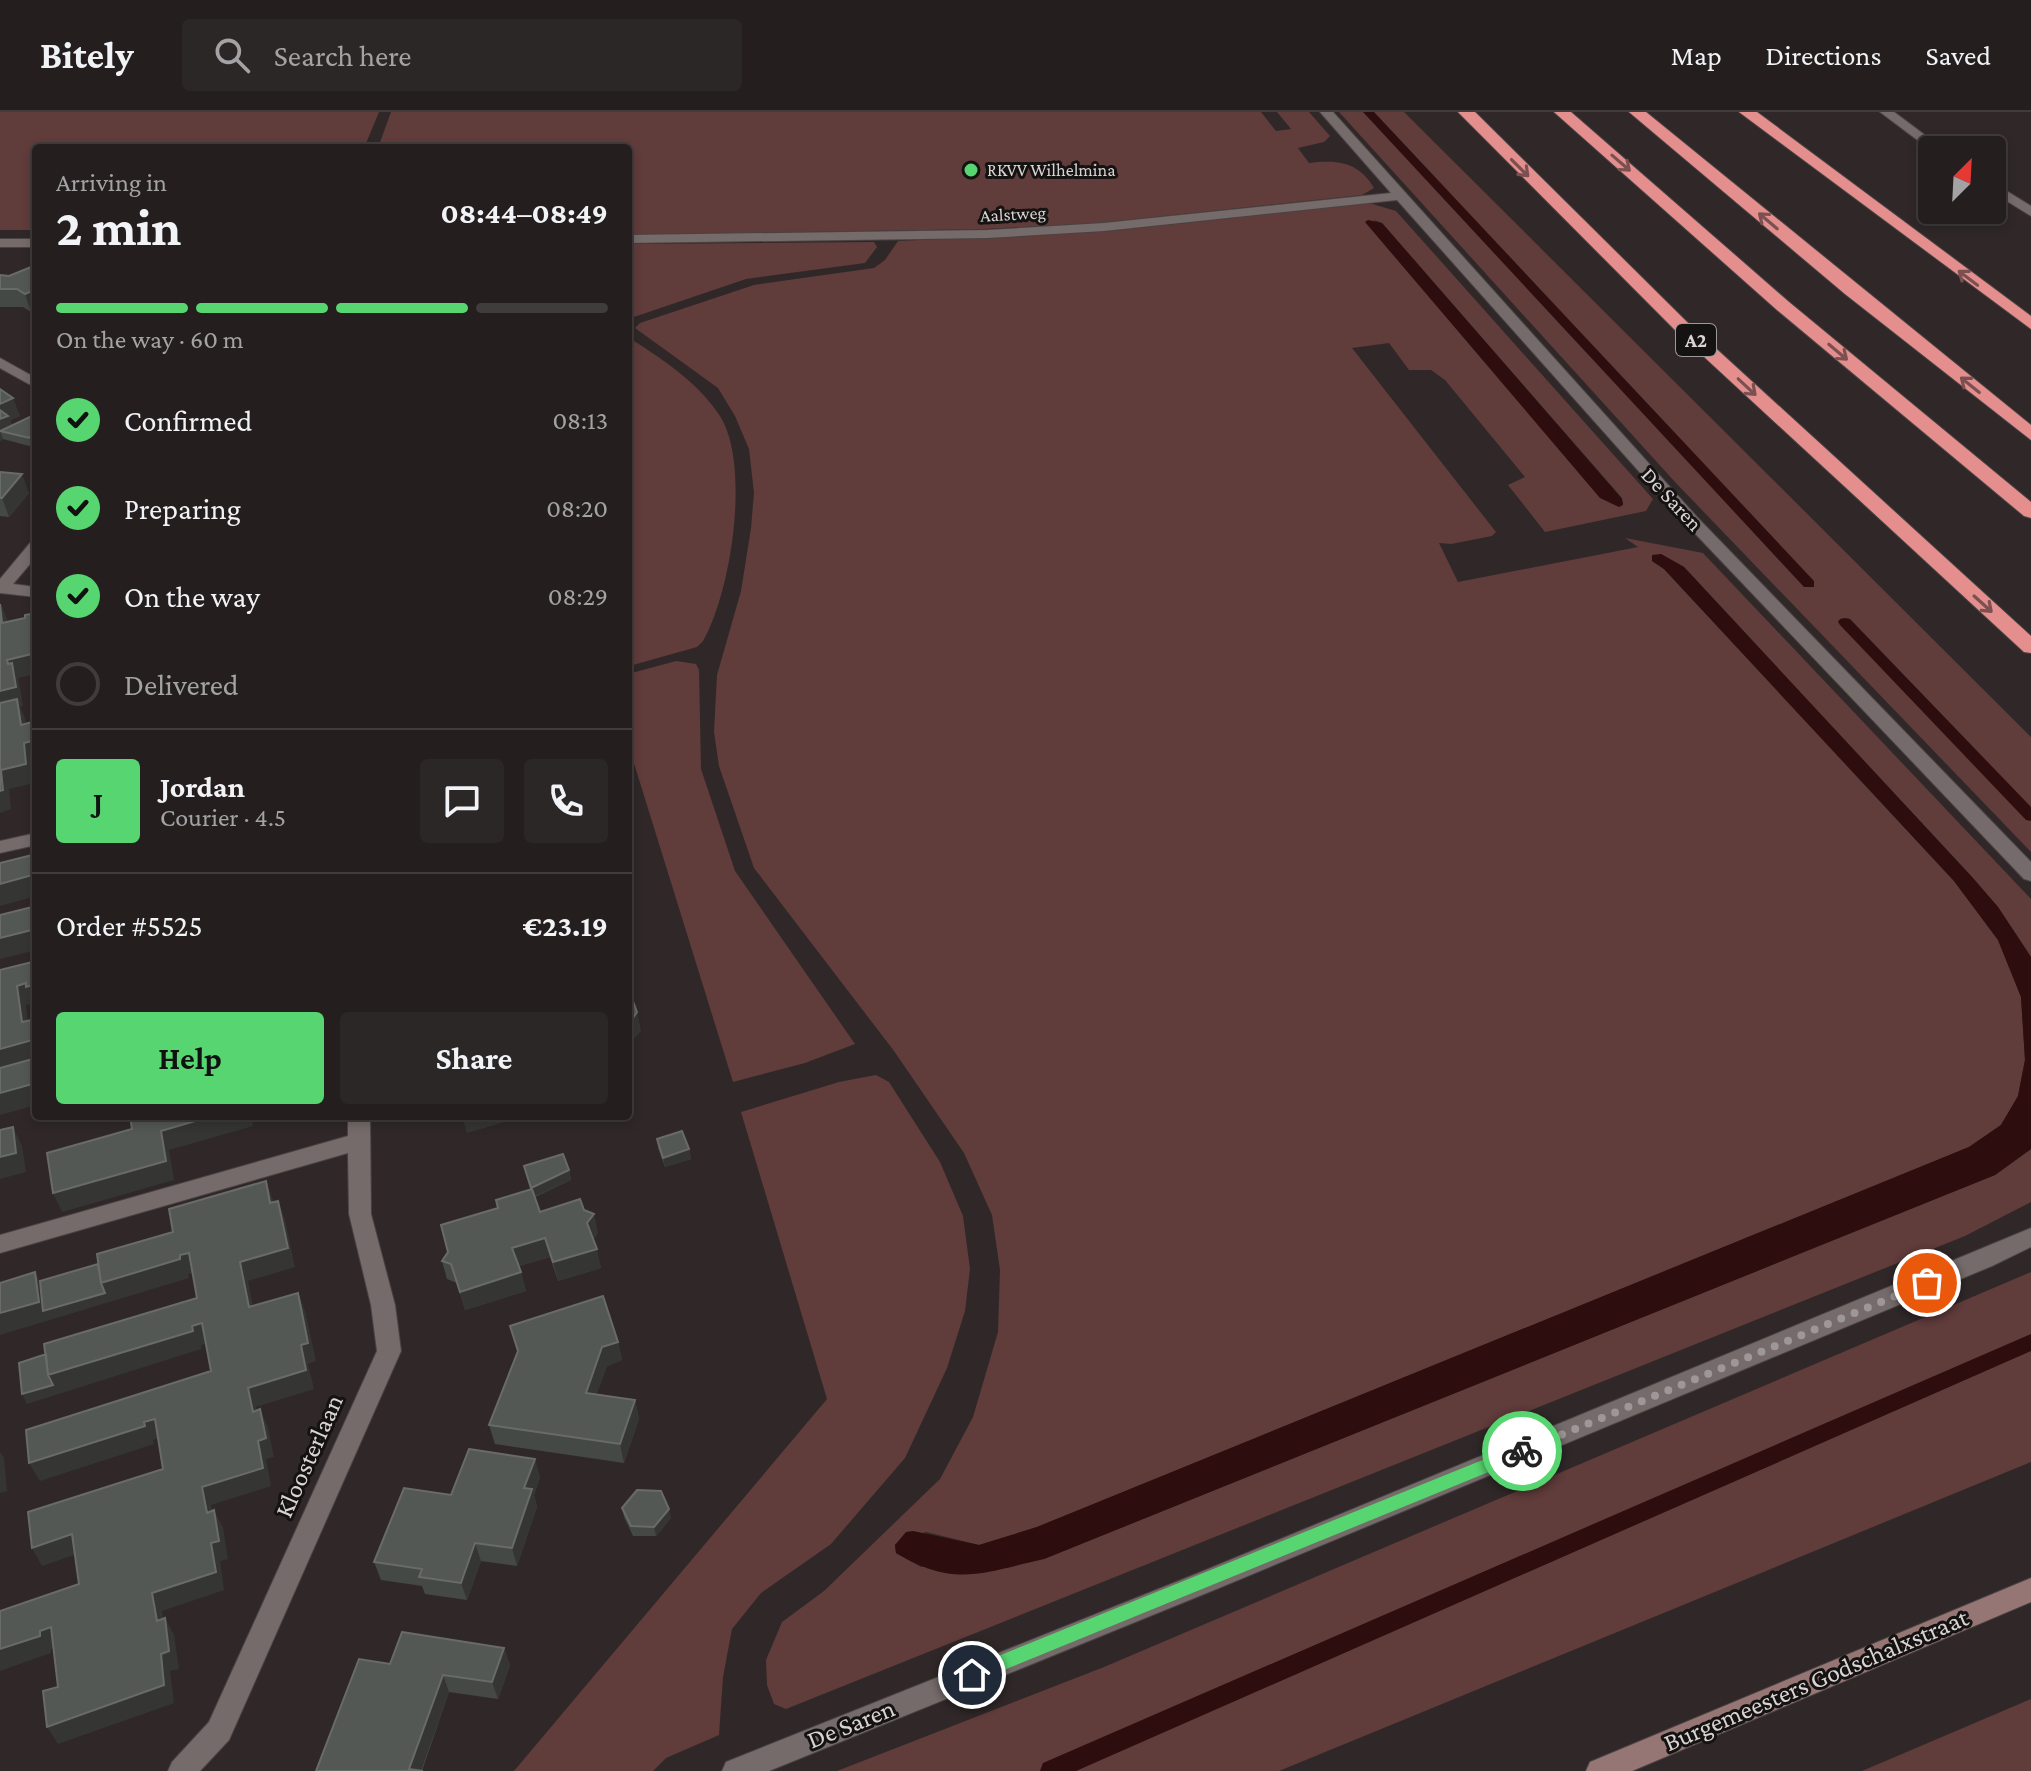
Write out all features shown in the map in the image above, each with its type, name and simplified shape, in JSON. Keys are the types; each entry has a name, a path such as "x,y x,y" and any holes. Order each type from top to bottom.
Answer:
{"highway":[{"name":"A2","path":"1466,112 1692,336 2031,647"},
{"path":"1562,112 1783,306 2031,512"},
{"path":"1637,112 1851,290 2031,434"},
{"path":"1747,112 2031,324"}],"street":[{"name":"De Saren","path":"1326,112 1397,196 1691,520 2031,874"},
{"path":"1886,112 1919,136"},
{"path":"2006,195 2031,212"},
{"name":"Aalstweg","path":"632,239 988,234 1104,227 1397,196"},
{"path":"0,243 32,243"},
{"path":"0,362 32,382"},
{"path":"1,588 32,551"},
{"path":"1,588 32,592"},
{"path":"0,847 32,840"},
{"name":"Kloosterlaan","path":"0,1244 359,1128 360,1214 383,1305 389,1351 219,1731 182,1771"},
{"name":"De Saren","path":"736,1771 1239,1568 1970,1266 2031,1237"},
{"name":"Burgemeesters Godschalxstraat","path":"1600,1771 2031,1590"}],"shaded area":[{"path":"0,112 379,112 366,144 32,144 32,230 0,230"},
{"name":"RKVV Wilhelmina","path":"391,112 1261,112 1276,131 1291,129 1277,112 1309,112 1330,136 1324,142 1298,148 1309,163 1338,162 1354,167 1374,188 1362,195 1100,223 985,229 632,235 632,144 379,144"},
{"path":"1339,112 1404,112 2031,737 2031,852 1675,482"},
{"path":"1369,203 1396,211 1653,499 1646,511 1545,532 1508,485 1525,477 1445,380 1431,370 1409,370 1389,343 1352,348 1496,532 1492,536 1451,544 1439,543 1458,582 1638,547 1625,538 1703,553 2031,899 2031,957 1998,907 1972,877 1684,567 1661,554 1652,561 1664,569 1954,881 1998,940 2021,997 2025,1060 2018,1096 2001,1125 1969,1147 1037,1527 979,1545 926,1532 895,1544 896,1553 921,1567 1044,1559 1995,1175 2031,1149 2031,1202 1965,1236 786,1709 774,1704 767,1685 766,1660 782,1622 824,1591 940,1479 973,1417 998,1332 1000,1270 992,1215 964,1153 894,1051 754,868 719,766 714,732 717,675 741,591 751,528 754,493 749,449 735,416 718,388 635,328 640,323 754,285 874,268 885,260 898,241 1110,231","holes":["1374,220 1382,223 1622,498 1623,505"]},
{"path":"1365,222 1382,223 1622,499 1623,505 1619,507 1600,498"},
{"path":"874,242 877,247 865,263 746,279 632,318 632,244"},
{"path":"632,340 690,381 720,416 729,438 736,496 729,562 713,620 703,641 697,647 633,665"},
{"path":"1661,554 1684,567 1972,877 1998,907 2031,957 2031,1149 1995,1175 1044,1559 985,1572 952,1574 935,1571 896,1553 895,1545 906,1532 979,1545 1037,1527 1969,1147 2001,1125 2018,1096 2025,1060 2021,997 1998,940 1954,881 1664,569 1652,561 1652,555"},
{"path":"676,661 696,664 699,670 701,769 735,871 855,1044 805,1063 733,1082 632,757 632,673"},
{"path":"876,1075 889,1082 940,1162 963,1216 970,1269 965,1311 947,1368 905,1458 831,1544 761,1593 732,1629 723,1677 719,1735 666,1758 653,1771 514,1771 827,1399 741,1112 839,1082"},
{"path":"2031,1272 2031,1462 1279,1771 837,1771 1104,1667"},
{"path":"2031,1699 2031,1771 1862,1771"}],"building":[{"path":"32,267 32,291 25,294 17,289 0,289 0,275 9,276"},
{"path":"0,389 13,398 0,404"},
{"path":"32,416 32,434 29,438 0,431"},
{"path":"0,472 22,474 2,498 0,498"},
{"path":"0,604 2,623 32,614 32,654 7,660 8,664 12,663 16,687 0,691"},
{"path":"17,699 21,725 32,722 32,741 24,743 26,764 1,770 3,790 0,791 0,703"},
{"path":"32,855 32,875 0,884 0,863"},
{"path":"32,907 32,930 0,938 0,915"},
{"path":"32,962 32,985 26,987 26,983 17,986 22,1022 32,1020 32,1040 0,1049 0,970"},
{"path":"632,999 637,1012 632,1018"},
{"path":"32,1059 32,1084 0,1093 0,1068"},
{"path":"131,1120 198,1120 161,1131 166,1161 53,1193 47,1153 132,1129"},
{"path":"13,1127 16,1153 0,1157 0,1130"},
{"path":"682,1131 689,1149 663,1158 657,1139"},
{"path":"563,1154 569,1170 531,1188 524,1166"},
{"path":"266,1181 270,1203 278,1201 288,1248 240,1262 249,1307 298,1293 308,1343 301,1345 306,1370 248,1388 253,1412 260,1409 266,1438 258,1441 263,1468 202,1487 207,1513 214,1510 219,1541 211,1543 216,1572 152,1593 157,1621 165,1618 169,1651 161,1654 164,1685 47,1727 43,1691 58,1687 51,1627 40,1631 40,1636 0,1649 0,1611 79,1584 72,1534 32,1548 28,1512 163,1469 155,1419 144,1422 145,1426 29,1463 26,1430 211,1371 202,1323 192,1326 193,1331 48,1375 44,1344 197,1298 189,1253 180,1255 180,1259 101,1283 97,1254 173,1232 169,1209"},
{"path":"532,1189 540,1212 580,1199 584,1210 594,1214 587,1223 597,1249 553,1262 545,1238 512,1248 521,1272 460,1292 451,1264 442,1261 448,1252 441,1225 498,1208 496,1200"},
{"path":"98,1264 105,1293 43,1311 40,1281"},
{"path":"35,1272 39,1302 0,1313 0,1283"},
{"path":"603,1296 618,1342 602,1347 586,1393 635,1400 620,1444 489,1425 518,1351 510,1326"},
{"path":"46,1354 48,1375 53,1385 22,1394 19,1363"},
{"path":"469,1449 535,1459 524,1488 532,1489 512,1548 475,1543 461,1583 419,1577 422,1569 374,1562 404,1488 451,1495"},
{"path":"637,1490 661,1491 669,1509 654,1527 631,1526 622,1508"},
{"path":"402,1632 504,1648 492,1682 443,1675 409,1769 423,1771 316,1771 359,1659 390,1664"}],"waterway":[{"path":"1368,112 1809,584"},
{"path":"1845,622 2031,816"},
{"path":"1051,1771 2031,1342"}],"way so far":[{"path":"1522,1451 1927,1283"}],"place":[{"name":"RKVV Wilhelmina","path":"971,170"}],"route":[{"path":"972,1675 1522,1451"}]}
